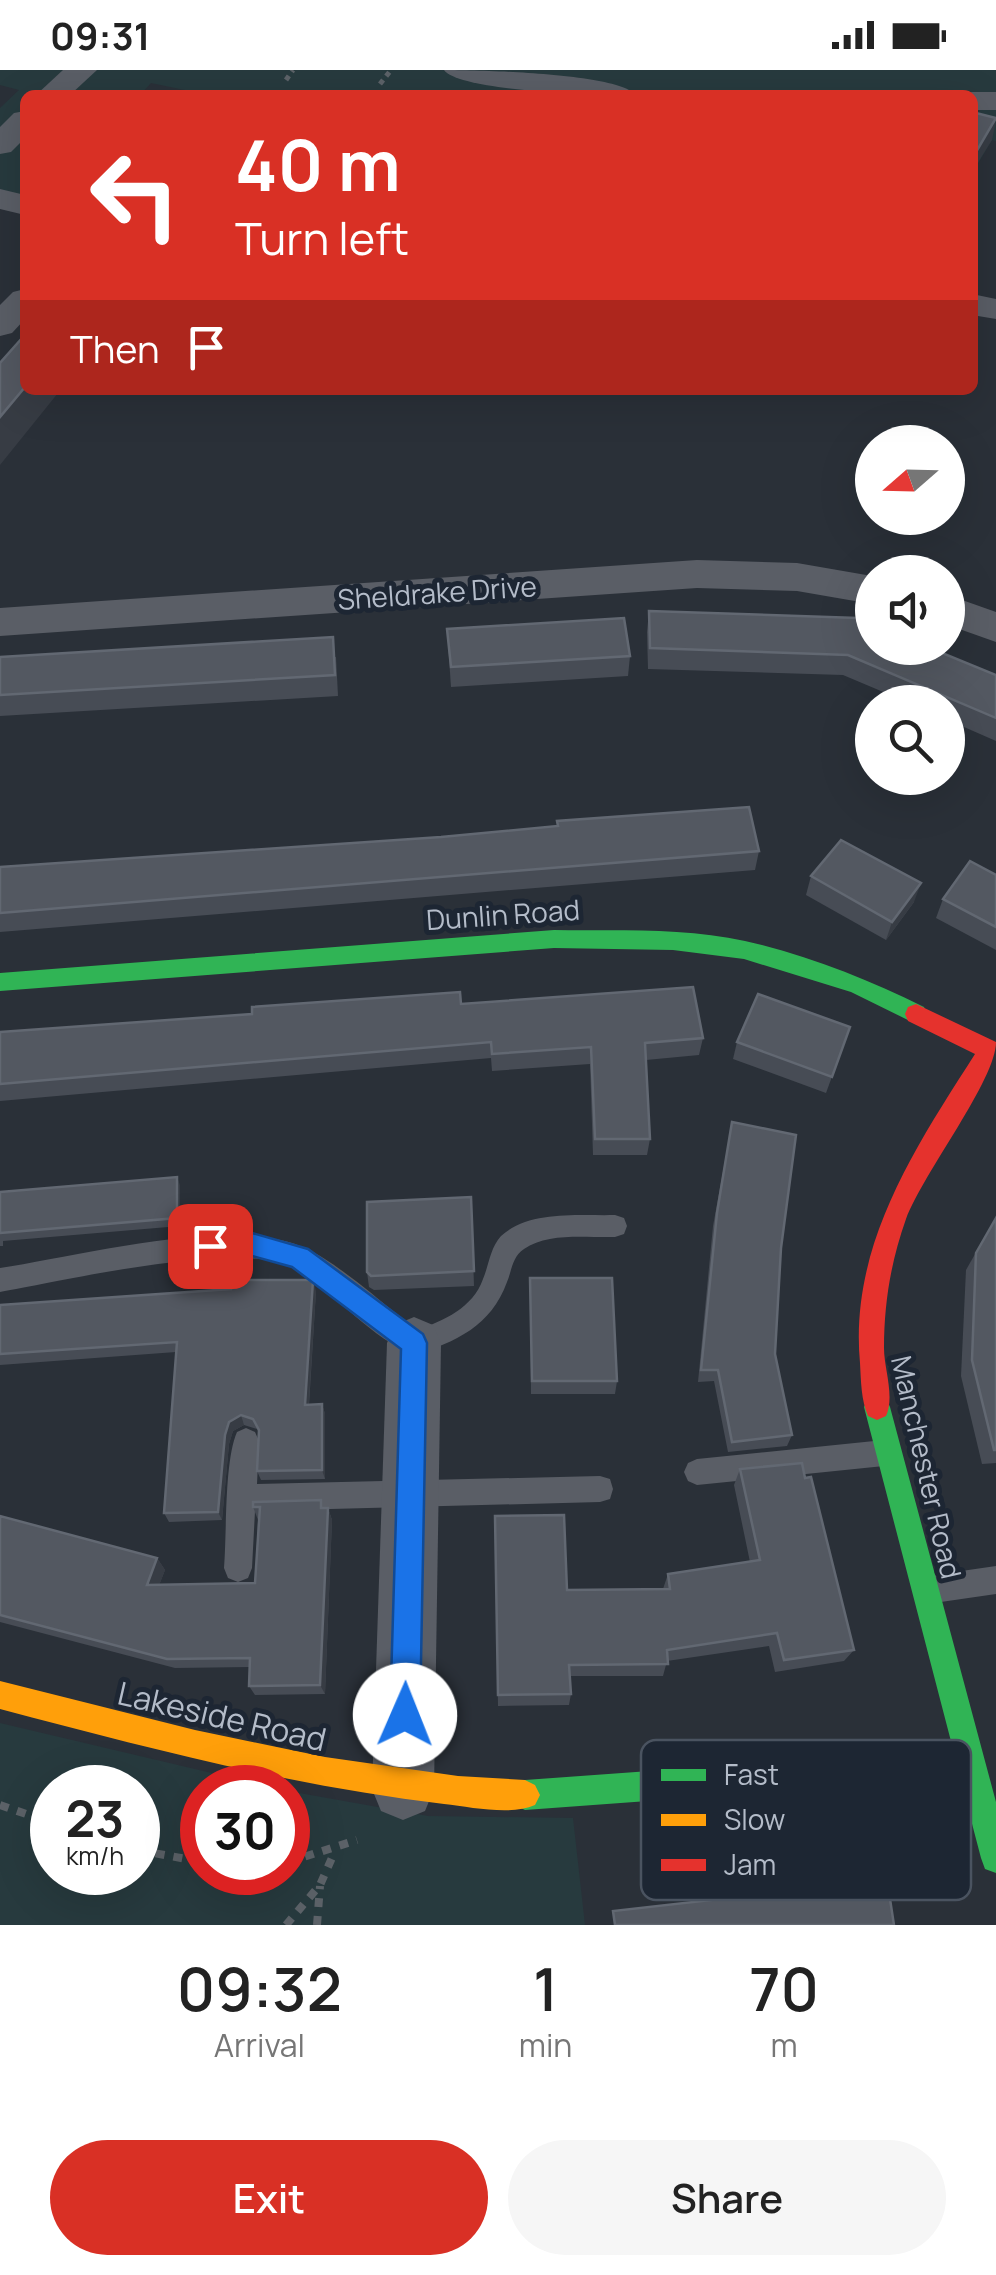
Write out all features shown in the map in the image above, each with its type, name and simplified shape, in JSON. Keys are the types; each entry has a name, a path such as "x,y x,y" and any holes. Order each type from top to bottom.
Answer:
{"street":[{"path":"57,90 82,70"},
{"path":"458,70 588,90"},
{"path":"0,145 20,125"},
{"path":"0,325 20,304"},
{"name":"Sheldrake Drive","path":"0,622 697,574 796,577 855,587"},
{"path":"965,616 996,628"},
{"name":"Dunlin Road","path":"0,982 554,939 656,940 744,950 802,967 901,1004 990,1050"},
{"name":"Manchester Road","path":"963,1740 887,1452 870,1364 868,1323 877,1261 898,1202 990,1050"},
{"path":"403,1789 414,1343"},
{"name":"Lakeside Road","path":"0,1695 213,1750 403,1789 527,1795 641,1787"},
{"name":"Manchester Road","path":"971,1770 996,1858"}],"lane":[{"path":"0,1280 210,1246 252,1245 299,1257 414,1343 472,1317 490,1292 501,1257 512,1242 535,1232 616,1226"},
{"path":"238,1568 246,1441"},
{"path":"698,1472 887,1452"},
{"path":"242,1498 600,1489"},
{"path":"924,1590 996,1580"}],"path":[{"path":"286,80 293,70"},
{"path":"380,84 391,70"},
{"path":"0,1805 30,1815"},
{"path":"310,1856 335,1850 364,1835"},
{"path":"286,1925 320,1885 335,1850"},
{"path":"317,1925 320,1885"}],"green space":[{"path":"0,70 996,70 996,141 992,140 978,164 978,90 185,90 151,83 145,90 20,90 20,204 0,199 0,108 19,90 0,85"},
{"path":"0,1723 180,1766 180,1895 310,1895 310,1795 428,1816 573,1818 585,1925 0,1925"}],"building":[{"path":"978,114 996,118 978,149"},
{"path":"20,340 20,393 0,417 0,363"},
{"path":"649,611 855,618 855,658 650,648"},
{"path":"624,618 630,656 451,667 447,629"},
{"path":"333,637 335,675 0,695 0,657"},
{"path":"965,662 996,675 996,718 965,705 965,685 918,685 871,665"},
{"path":"749,807 759,851 0,913 0,867 441,837 558,826 557,821"},
{"path":"841,840 921,883 892,922 811,876"},
{"path":"970,861 996,875 996,927 943,899"},
{"path":"693,987 703,1038 645,1043 650,1139 595,1139 591,1047 492,1054 491,1042 0,1084 0,1032 252,1014 252,1007 460,992 461,1004"},
{"path":"758,994 850,1027 832,1077 737,1042"},
{"path":"732,1122 796,1135 781,1248 775,1354 792,1435 732,1442 718,1370 701,1370 717,1213"},
{"path":"177,1177 177,1218 0,1233 0,1192"},
{"path":"471,1197 474,1271 371,1276 367,1272 367,1202"},
{"path":"996,1218 994,1450 972,1360 976,1253"},
{"path":"530,1278 612,1278 617,1381 532,1381"},
{"path":"231,1280 313,1280 305,1405 322,1404 322,1470 257,1471 259,1430 253,1419 241,1415 229,1422 225,1435 218,1512 164,1513 177,1342 0,1354 0,1305 231,1289"},
{"path":"802,1463 805,1478 811,1477 854,1650 784,1660 777,1633 667,1650 668,1664 569,1665 571,1694 498,1695 495,1516 564,1515 567,1590 670,1589 668,1574 760,1560 740,1469"},
{"path":"321,1500 321,1508 328,1508 320,1685 249,1686 250,1658 167,1659 0,1615 0,1516 157,1558 147,1585 255,1583 260,1507 253,1507 253,1502"},
{"path":"710,1900 890,1900 894,1925 615,1925 613,1911"}],"traffic: fast":[{"path":"0,982 554,939 673,941 744,950 857,985 916,1014"},
{"path":"877,1407 965,1740"},
{"path":"971,1763 996,1858"},
{"path":"525,1795 641,1787"}],"traffic: slow":[{"path":"0,1695 195,1745 325,1772 458,1791 525,1795"}],"traffic: jam":[{"path":"877,1407 871,1352 873,1302 881,1258 913,1177 990,1050 916,1014"}],"route":[{"path":"210,1246 252,1245 299,1257 414,1343 405,1715"}]}
